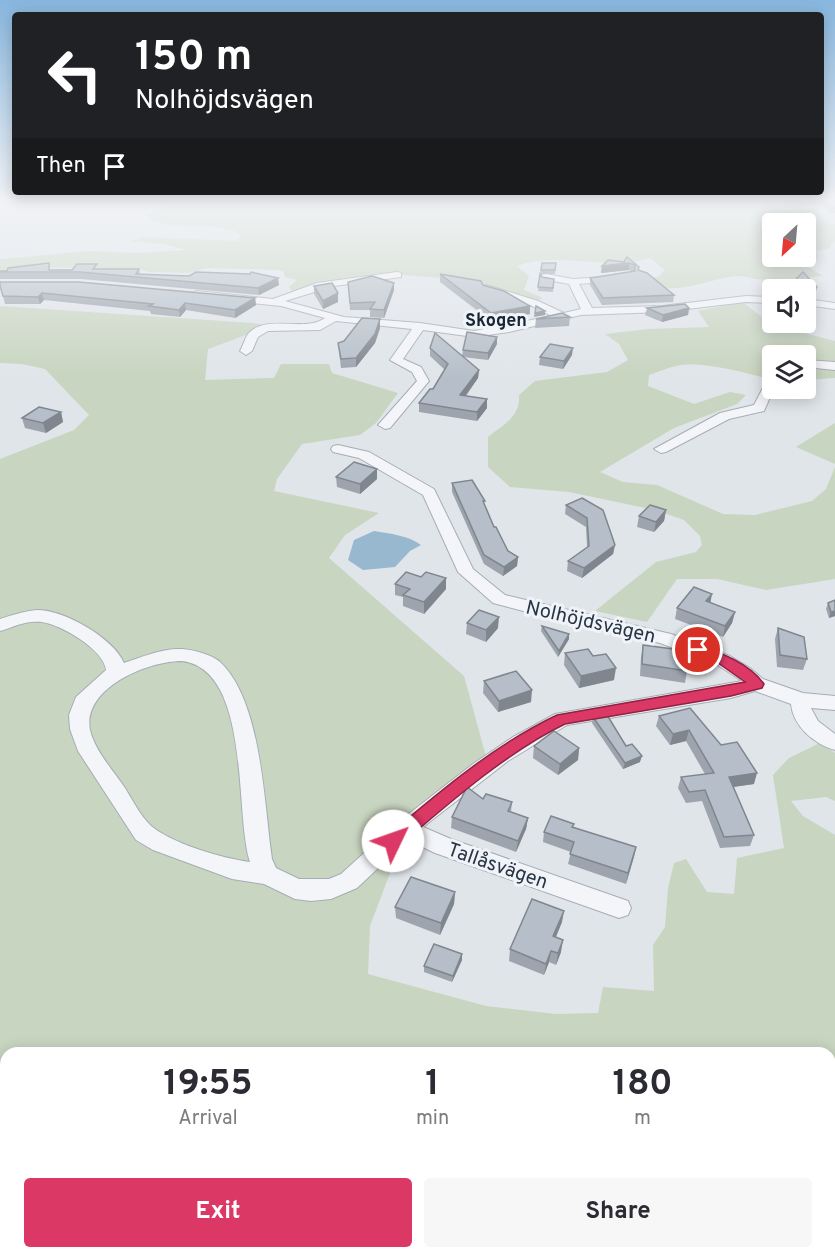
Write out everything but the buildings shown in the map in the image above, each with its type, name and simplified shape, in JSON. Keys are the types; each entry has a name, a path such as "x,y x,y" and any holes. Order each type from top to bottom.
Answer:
{"street":[{"path":"274,302 300,292 372,277 397,275"},
{"path":"546,277 573,282 621,277"},
{"path":"573,282 588,311"},
{"path":"488,288 534,303 562,316"},
{"path":"186,294 228,296 274,302 333,318 420,326 456,333 489,333 588,311 662,309 746,299 762,300"},
{"path":"816,303 835,306"},
{"path":"246,351 253,335 266,328 320,327 333,318"},
{"path":"385,424 423,381 417,370 396,360 420,326"},
{"path":"816,365 835,366"},
{"path":"661,449 725,417 759,408 764,399"},
{"name":"Nolhöjdsvägen","path":"338,449 364,455 429,492 466,572 499,599 534,610 665,638 723,660 756,684 801,699 835,703"},
{"path":"0,625 39,615 64,623 103,648 114,659 116,672"},
{"path":"268,875 260,860 258,848 247,741 228,689 215,668 200,659 183,655 168,655 116,672 83,702 79,715 80,729 85,746 144,834 161,844 200,859 249,873 268,875 295,889 311,891 331,889 350,881 405,829 453,790 543,728 562,719 731,691 756,684"},
{"path":"801,699 801,707 808,722 816,731 835,743"},
{"name":"Tallåsvägen","path":"405,829 442,846 619,908"}],"green space":[{"path":"0,260 642,260 622,263 556,260 530,262 517,266 529,276 524,290 543,298 534,302 441,278 379,273 293,292 289,287 297,280 285,277 283,271 278,270 207,268 189,273 149,272 136,268 109,271 95,268 26,267 0,272"},
{"path":"652,260 762,260 762,267 809,267 823,276 762,279 739,276 675,288 662,288 641,277 658,277 665,270"},
{"path":"743,302 762,317 762,333 804,333 835,341 835,378 816,379 816,345 762,345 762,377 724,368 698,365 676,366 649,375 648,386 694,404 730,392 746,395 737,404 674,428 600,472 623,482 657,485 723,514 755,515 812,501 826,489 835,467 835,579 766,590 717,579 677,579 647,622 595,611 656,562 696,552 702,545 700,536 684,520 655,510 569,492 510,487 488,467 488,437 510,419 517,409 519,395 535,381 607,372 628,360 619,344 605,334 648,329 709,327 698,311"},
{"path":"0,306 270,326 208,349 205,380 274,378 281,364 329,364 332,373 398,393 376,423 360,435 302,444 277,479 274,491 379,513 345,535 329,558 464,676 487,760 389,827 395,860 370,926 368,974 486,1006 556,1014 598,1013 603,987 654,991 653,945 665,927 668,888 674,863 686,859 707,892 734,894 737,858 784,848 773,775 789,758 820,743 835,753 835,801 826,797 791,801 803,816 835,835 835,1047 0,1047 0,459 74,430 89,415 45,369 22,364 0,363"},
{"path":"835,423 835,464 796,447"}],"water":[{"path":"374,531 405,537 421,545 410,551 395,567 363,570 348,560 354,540"}],"district":[{"name":"Skogen","path":"496,320"}],"route":[{"path":"393,841 453,790 543,728 562,719 731,691 756,684 723,660 698,650"}]}
